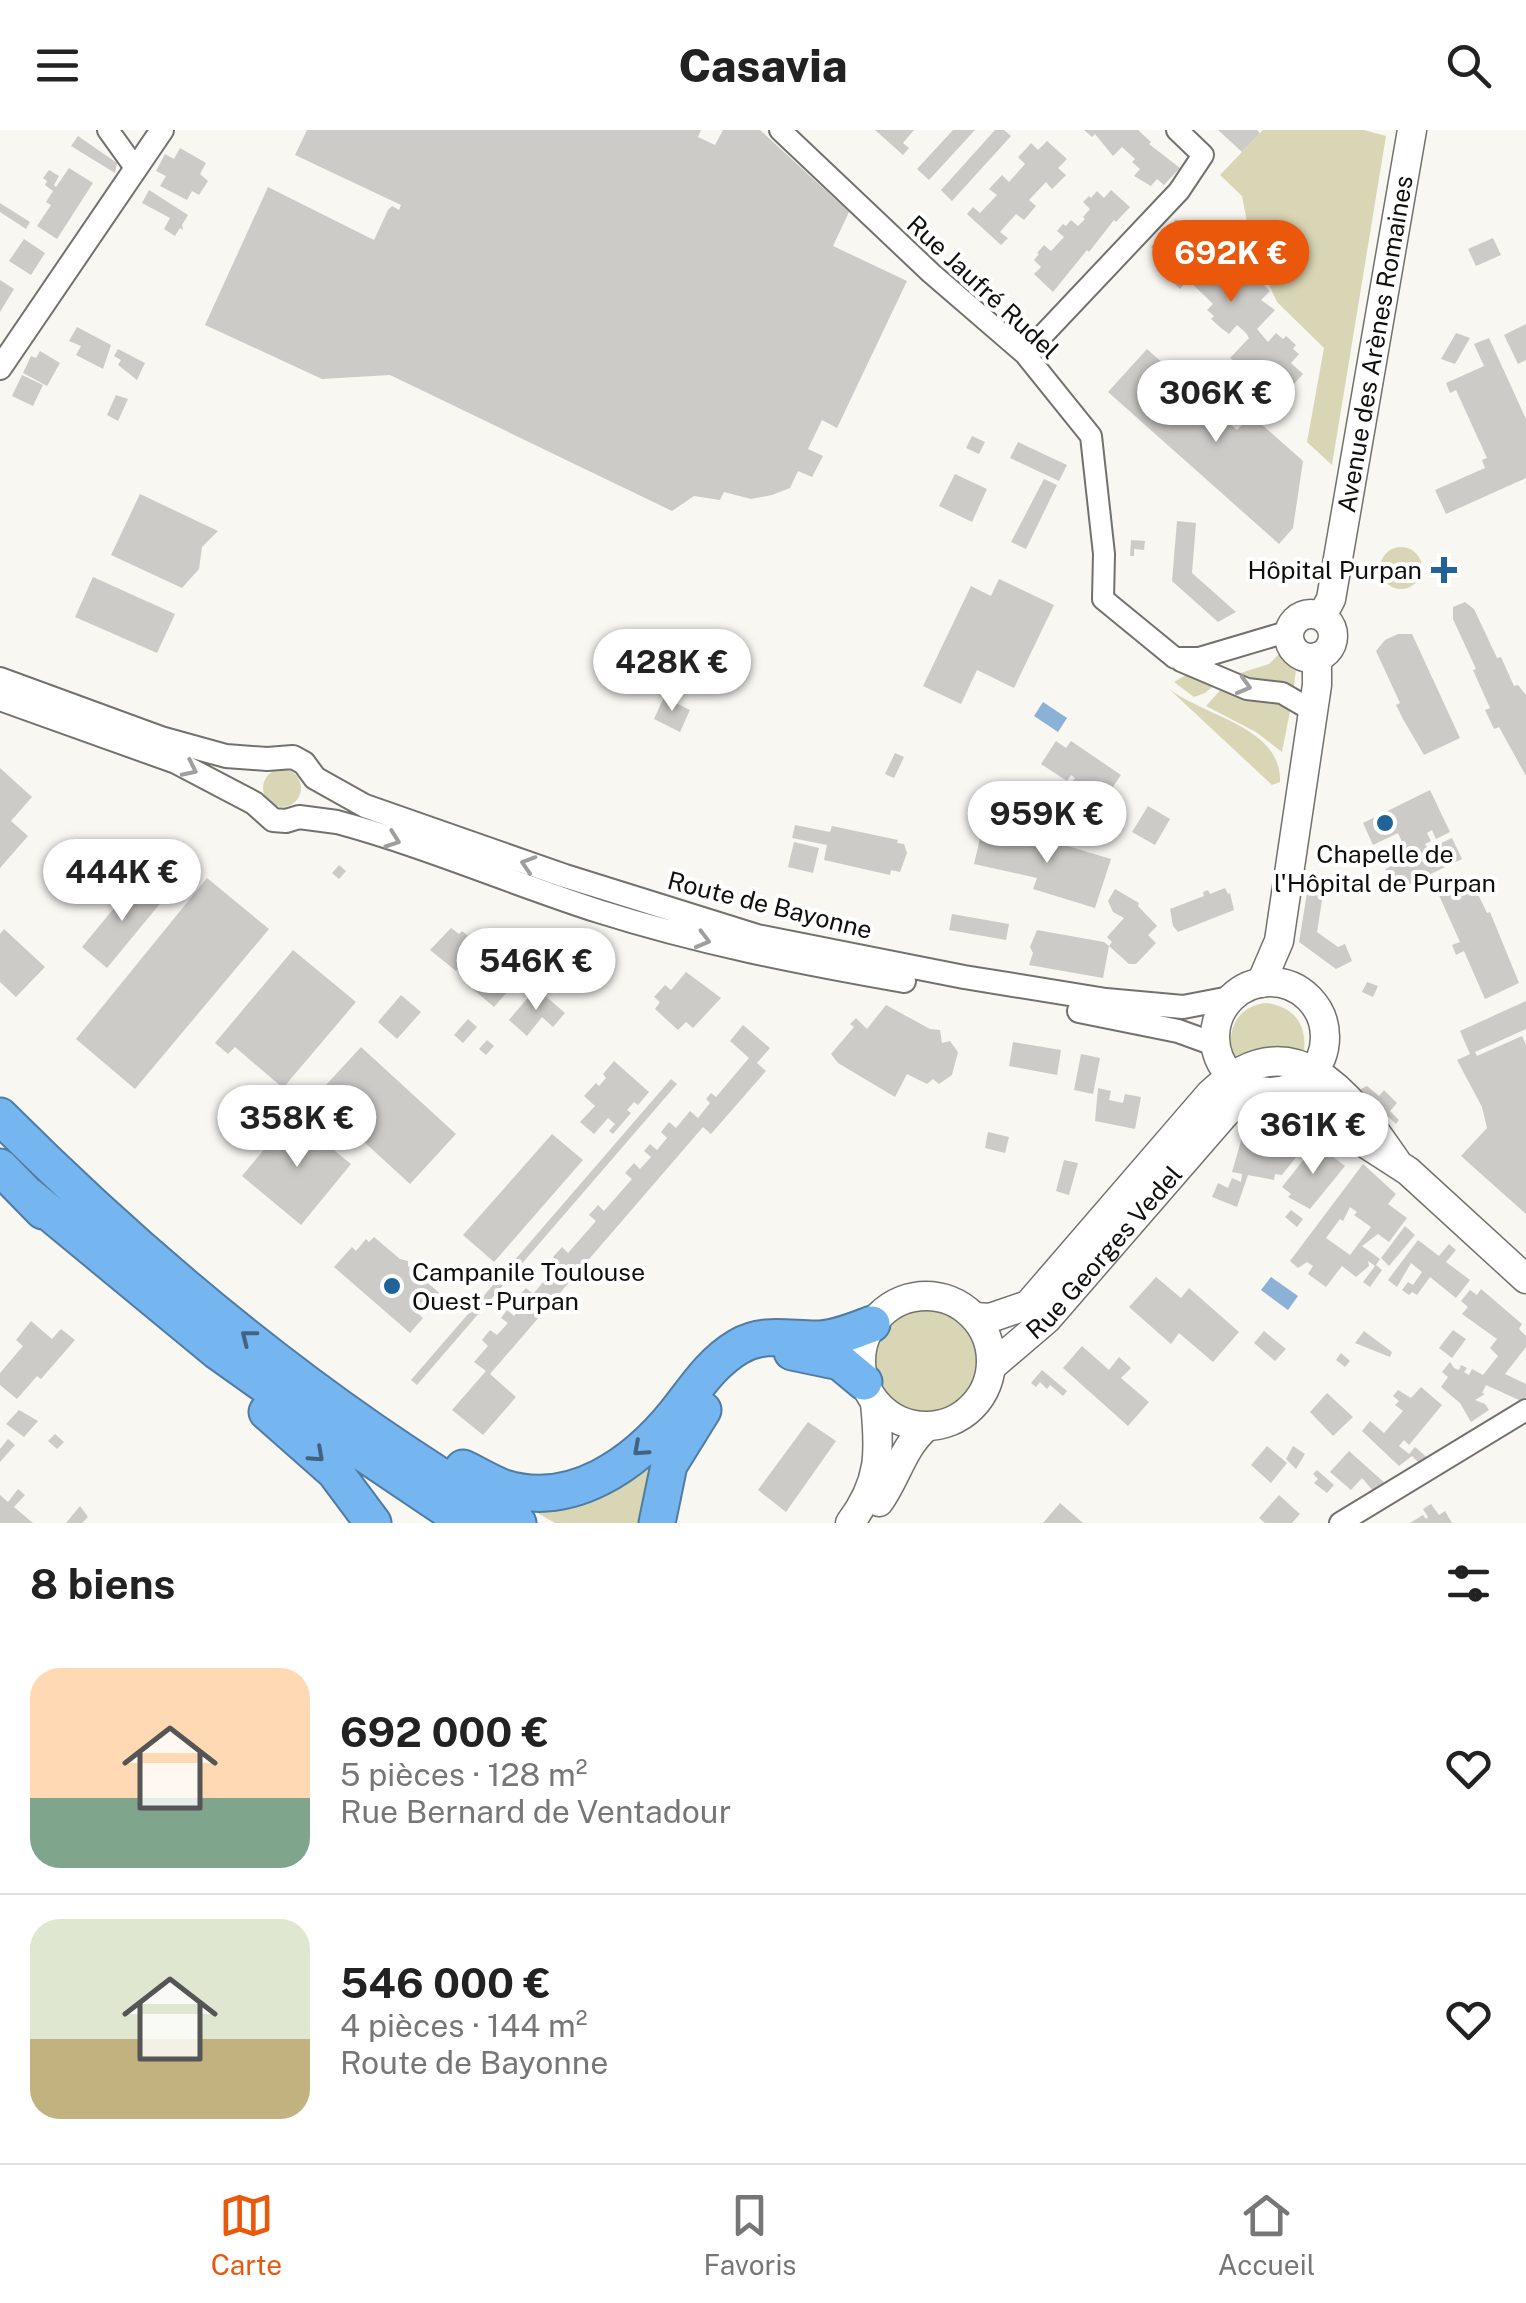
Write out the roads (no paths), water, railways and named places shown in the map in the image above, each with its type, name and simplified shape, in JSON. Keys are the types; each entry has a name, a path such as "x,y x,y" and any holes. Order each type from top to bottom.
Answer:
{"highway":[{"path":"0,1116 202,1300 324,1398 518,1523"},
{"path":"0,1167 120,1291 335,1472 373,1523"},
{"path":"28,1195 217,1351 467,1523"},
{"path":"324,1398 364,1409 450,1462 503,1487 553,1494 600,1480 638,1454 706,1374 742,1344 758,1338 821,1339 872,1324"},
{"path":"657,1523 663,1485 678,1446 710,1400 755,1358 792,1352 815,1354 840,1362 870,1392"}],"main road":[{"name":"Avenue des Arènes Romaines","path":"1322,616 1330,598 1412,130"},
{"path":"1306,614 1322,616 1331,626 1333,638 1328,650 1317,657 1301,655 1294,649 1292,624 1306,614"},
{"path":"1260,983 1279,941 1313,711 1317,657"},
{"path":"1279,941 1299,990"},
{"path":"1306,1078 1323,1054 1324,1027 1311,1000 1280,983 1260,983 1230,998 1220,1012 1214,1044 1219,1060 1240,1083 1251,1065 1263,1062 1281,1061 1306,1078 1360,1140 1396,1162 1526,1279"},
{"name":"Rue Georges Vedel","path":"975,1317 990,1318 1028,1305 1240,1083"},
{"name":"Rue Georges Vedel","path":"992,1366 1047,1318 1223,1116 1240,1083"},
{"path":"850,1523 864,1505 878,1470 870,1392 860,1362 863,1342 872,1324 894,1304 928,1296 946,1298 975,1317 986,1333 992,1366 986,1388 973,1408 954,1421 925,1428 910,1442 891,1485 862,1523"},
{"path":"870,1392 891,1417 925,1428"}],"street":[{"path":"108,130 136,168"},
{"path":"0,368 162,130"},
{"name":"Rue Jaufré Rudel","path":"780,130 1025,354 1091,436 1104,554 1103,599 1175,658 1246,689 1282,692 1313,711"},
{"path":"1025,354 1179,192 1203,154 1176,130"},
{"path":"1175,658 1199,658 1290,631"},
{"name":"Route de Bayonne","path":"0,679 161,738 226,756 293,756 304,763 314,778 365,806 757,936 931,971 1106,1000 1183,1007 1230,998"},
{"name":"Route de Bayonne","path":"0,699 176,762 254,804 272,820 299,818 357,827 602,912 742,950 1104,1015 1178,1031 1214,1044"},
{"path":"254,804 250,784 253,774 267,759"},
{"path":"299,818 314,800 314,778"},
{"path":"1340,1523 1526,1410"}],"water":[{"path":"1043,702 1067,718 1058,732 1034,716"},
{"path":"1271,1277 1298,1296 1288,1310 1261,1290"}],"place":[{"name":"Hôpital Purpan","path":"1444,570"},
{"name":"Chapelle de l'Hôpital de Purpan","path":"1385,823"},
{"name":"Campanile Toulouse Ouest - Purpan","path":"392,1286"}]}
